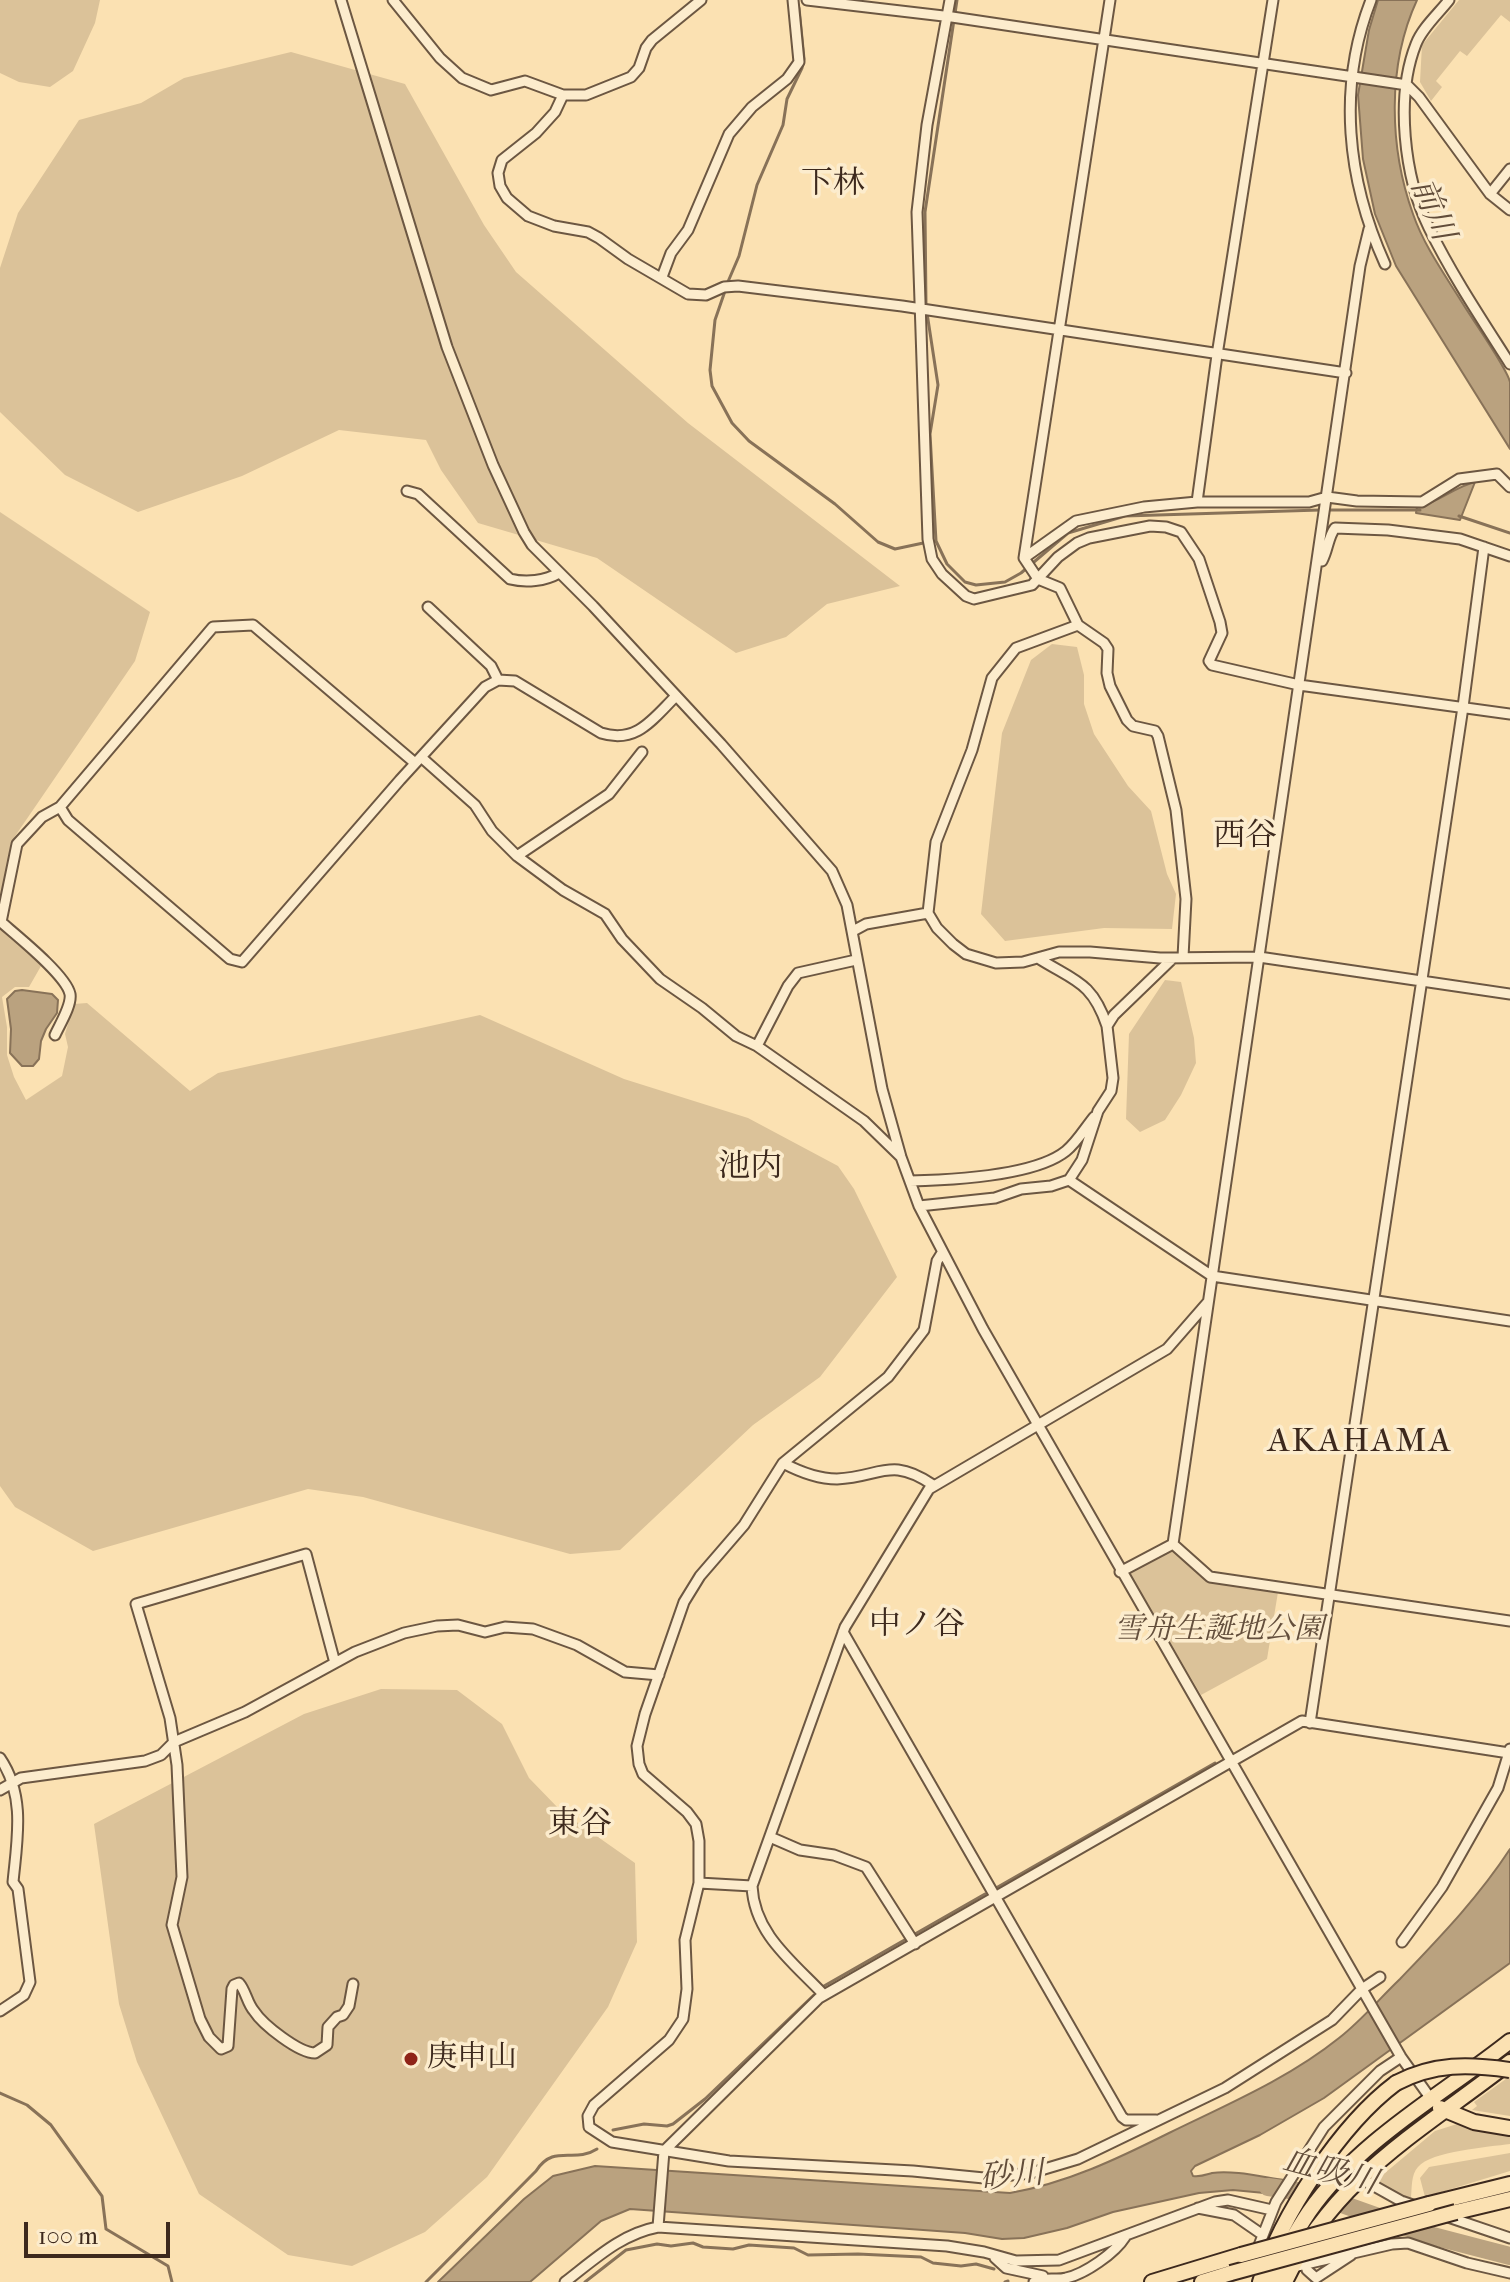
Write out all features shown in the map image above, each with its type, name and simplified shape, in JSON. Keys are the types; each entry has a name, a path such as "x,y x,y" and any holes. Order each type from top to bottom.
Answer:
{"highway":[{"path":"1271,2282 1310,2211 1347,2168 1382,2136 1510,2041"},
{"path":"1285,2282 1300,2268 1326,2216 1360,2178 1396,2146 1510,2062"},
{"path":"1260,2282 1293,2207 1313,2176 1366,2110 1396,2083 1419,2072 1446,2066 1510,2070"},
{"path":"1431,2099 1446,2109 1489,2126 1510,2128"},
{"path":"1446,2109 1510,2120"},
{"path":"1202,2282 1454,2205 1510,2181"},
{"path":"1152,2282 1429,2204 1454,2205 1510,2199"}],"street":[{"path":"341,0 447,347 517,519 532,545 721,744 832,871 847,905 853,931 882,1089 919,1206 942,1253 1120,1572 1400,2056 1431,2099"},
{"path":"393,0 422,39 462,78 491,90 525,81 563,95 586,95 631,77 639,68 652,40 701,0"},
{"path":"662,277 671,253 693,221 729,134 752,107 787,79 799,62 793,0"},
{"path":"807,0 953,18 1404,85 1419,97 1490,194 1510,210"},
{"path":"950,0 953,18 927,125 917,212 925,310 928,543 932,559 942,574 966,596 974,599 1032,585 1036,575 1077,543 1089,538 1150,526 1166,527 1181,532 1199,559 1222,633 1209,661 1212,665 1299,685 1510,714"},
{"path":"1107,1026 1114,1015 1179,957 1186,899 1176,810 1158,736 1155,731 1133,726 1127,720 1110,686 1108,649 1078,625 1060,588 1036,575 1025,560 1110,0"},
{"path":"1197,502 1273,0"},
{"path":"1371,0 1363,18 1349,114 1351,153 1369,229 1385,264"},
{"path":"1449,0 1416,44 1404,85 1403,112 1412,178 1427,226 1510,364"},
{"path":"563,95 555,112 536,133 502,160 498,173 500,186 507,198 528,216 554,226 588,232 688,294 706,295 738,286 925,310 1346,373"},
{"path":"1490,194 1510,169"},
{"path":"1173,1544 1360,266 1369,229"},
{"path":"1025,560 1076,521 1144,507 1197,502 1309,502 1326,506 1357,501 1422,502 1459,479 1497,474 1510,487"},
{"path":"407,491 418,494 510,579 524,583 559,573"},
{"path":"1318,561 1322,561 1329,548 1335,528 1446,537 1510,556"},
{"path":"1310,1723 1463,707 1484,547"},
{"path":"428,607 491,666 498,680"},
{"path":"55,1035 71,998 70,991 46,962 1,922 17,844 42,817 60,807 213,627 253,625 475,805 492,831 517,856 563,890 605,914 622,939 660,979 736,1036 757,1046 864,1121 901,1157"},
{"path":"1078,625 1016,648 992,678 972,750 936,842 928,913 937,928 953,944 966,954 982,960 1009,964 1059,952 1259,957 1510,994"},
{"path":"60,807 68,820 230,959 242,962 475,695 498,680 515,681 528,687 601,733 614,737 636,732 675,697"},
{"path":"517,856 609,794 642,752"},
{"path":"853,931 866,924 928,913"},
{"path":"910,1181 986,1176 1055,1158 1068,1150 1111,1091 1113,1078 1107,1026 1100,1004 1081,983 1038,958"},
{"path":"757,1046 798,973 856,960"},
{"path":"919,1206 995,1198 1021,1189 1051,1186 1069,1180 1082,1160 1098,1111"},
{"path":"1069,1180 1212,1276 1510,1321"},
{"path":"942,1253 934,1275 924,1330 918,1340 888,1377 783,1463 744,1525 700,1576 684,1602 645,1714 637,1755 643,1774 680,1805 696,1824 699,1841 699,1883 686,1928 687,1989 683,2019 669,2040 594,2105 588,2116 589,2127 606,2140 664,2154 729,2161 984,2178 1055,2168 1225,2088 1332,2020 1380,1977"},
{"path":"824,1995 764,1932 752,1896 752,1886 843,1632 933,1485 1167,1349 1208,1302"},
{"path":"783,1463 801,1472 833,1479 857,1477 890,1468 902,1469 933,1485"},
{"path":"1120,1572 1173,1544"},
{"path":"1173,1544 1210,1577 1510,1621"},
{"path":"335,1663 306,1554 136,1604 174,1742 182,1867 172,1925 200,2019 209,2037 221,2049 228,2046 232,1989 239,1983 253,2011 300,2050 315,2053 327,2045 331,2022 343,2015 349,2006 353,1984"},
{"path":"0,1790 21,1778 145,1761 161,1755 174,1742 245,1712 375,1643 437,1626 458,1625 485,1632 514,1627 533,1629 563,1639 625,1672 659,1675"},
{"path":"843,1632 1122,2117 1126,2120 1160,2120"},
{"path":"658,2224 664,2154 824,1995 912,1939 996,1897 1302,1721 1509,1751 1498,1788 1470,1838 1442,1887 1402,1942"},
{"path":"0,1758 15,1790 18,1823 13,1882 18,1889 30,1982 24,1995 0,2011"},
{"path":"770,1837 800,1850 834,1855 866,1867 912,1939"},
{"path":"699,1883 752,1886"},
{"path":"1245,2282 1274,2206 1324,2127 1380,2071 1400,2056"},
{"path":"1347,2168 1401,2201 1510,2238"},
{"path":"565,2282 622,2239 658,2224 947,2246 1016,2261 1045,2262 1125,2237 1196,2207 1228,2200 1274,2206"},
{"path":"1196,2207 1234,2215 1260,2233"},
{"path":"990,2254 1006,2268 1063,2281 1107,2256 1118,2248 1125,2237"},
{"path":"1300,2268 1353,2253 1408,2243 1467,2263 1510,2273"},
{"path":"1300,2268 1316,2278 1343,2263 1353,2253"},
{"path":"1034,2282 1047,2277"}],"green space":[{"path":"0,0 100,0 95,23 73,71 50,87 19,82 0,73"},
{"path":"1459,0 1510,0 1510,22 1501,15 1467,56 1460,51 1436,81 1442,87 1431,101 1420,82 1422,45"},
{"path":"291,52 405,84 484,225 516,272 688,423 900,586 827,604 786,637 736,653 597,558 478,523 441,470 426,440 339,430 242,476 138,512 65,475 0,412 0,268 18,213 79,120 141,103 184,78"},
{"path":"0,512 150,612 135,661 11,842 0,907"},
{"path":"1052,644 1077,647 1084,675 1084,704 1094,734 1128,786 1151,811 1167,874 1176,894 1172,929 1104,928 1005,941 981,914 1002,733 1031,660"},
{"path":"0,926 41,966 29,987 15,987 2,997 7,1027 7,1055 26,1100 62,1076 68,1047 65,1034 74,1004 87,1003 190,1091 218,1073 480,1015 624,1079 748,1118 838,1166 854,1189 897,1277 820,1377 753,1425 620,1550 570,1554 363,1497 308,1489 93,1551 15,1507 0,1486"},
{"path":"1165,980 1181,982 1194,1038 1196,1063 1165,1120 1140,1132 1126,1119 1129,1034"},
{"name":"雪舟生誕地公園","path":"1172,1550 1208,1582 1278,1592 1267,1659 1201,1695 1129,1572"},
{"path":"381,1689 457,1690 502,1724 529,1778 561,1811 635,1863 637,1942 608,2007 487,2177 425,2232 352,2266 288,2255 199,2194 137,2062 119,2004 94,1824 304,1714"},
{"path":"1510,2076 1510,2116 1472,2110 1477,2106 1474,2102"},
{"path":"1457,2124 1477,2131 1510,2135 1510,2144 1461,2151 1425,2162 1414,2173 1408,2200 1373,2183 1435,2131"},
{"path":"1510,2153 1510,2171 1425,2197 1420,2178 1429,2167"}],"shaded area":[{"path":"1378,0 1417,0 1400,51 1396,79 1399,161 1413,214 1423,237 1510,382 1510,449 1396,266 1375,214 1363,159 1358,95 1369,30"},
{"path":"1475,482 1460,520 1416,513 1417,507"},
{"path":"15,991 52,994 58,1000 57,1013 46,1029 39,1059 33,1066 22,1066 10,1053 7,999"},
{"path":"1510,1849 1510,1963 1324,2098 1260,2135 1195,2166 1191,2171 1193,2176 1229,2172 1284,2180 1275,2194 1233,2190 1199,2193 1113,2212 1067,2228 1024,2238 1002,2239 965,2233 630,2209 601,2221 530,2282 438,2282 524,2199 553,2176 595,2166 1010,2193 1091,2169 1256,2090 1299,2066 1339,2038 1444,1932"}],"waterway":[{"path":"926,306 925,212 957,0"},
{"path":"727,284 739,256 757,185 783,125 787,99 802,68 804,59 799,8"},
{"path":"725,291 715,320 710,370 712,386 732,423 749,441 835,504 878,542 895,549 928,542"},
{"path":"927,313 938,385 930,434 936,541 947,564 965,582 976,585 1005,582 1021,573 1068,533 1125,516 1320,510"},
{"path":"1328,510 1420,510"},
{"path":"1459,516 1510,533"},
{"path":"996,1888 1215,1763"},
{"path":"824,1986 985,1894"},
{"path":"613,2130 644,2124 673,2124 705,2099 814,1995"},
{"path":"0,2093 27,2105 51,2125 102,2196 106,2229 168,2266 172,2282"},
{"path":"426,2282 543,2163 557,2156 580,2155 597,2149"},
{"name":"血吸川","path":"1268,2187 1311,2193 1429,2235 1510,2256"},
{"path":"585,2282 626,2250 657,2244 693,2243 703,2247 733,2249 749,2245 794,2248 808,2255 921,2257 933,2263 976,2264 994,2269"}],"place":[{"name":"庚申山","path":"411,2059"}],"district":[{"name":"下林","path":"833,185"},
{"name":"西谷","path":"1245,837"},
{"name":"池内","path":"750,1168"},
{"name":"AKAHAMA","path":"1360,1443"},
{"name":"中ノ谷","path":"917,1626"},
{"name":"東谷","path":"580,1825"}],"water label":[{"name":"前川","path":"1431,210"},
{"name":"砂川","path":"1012,2177"}]}
